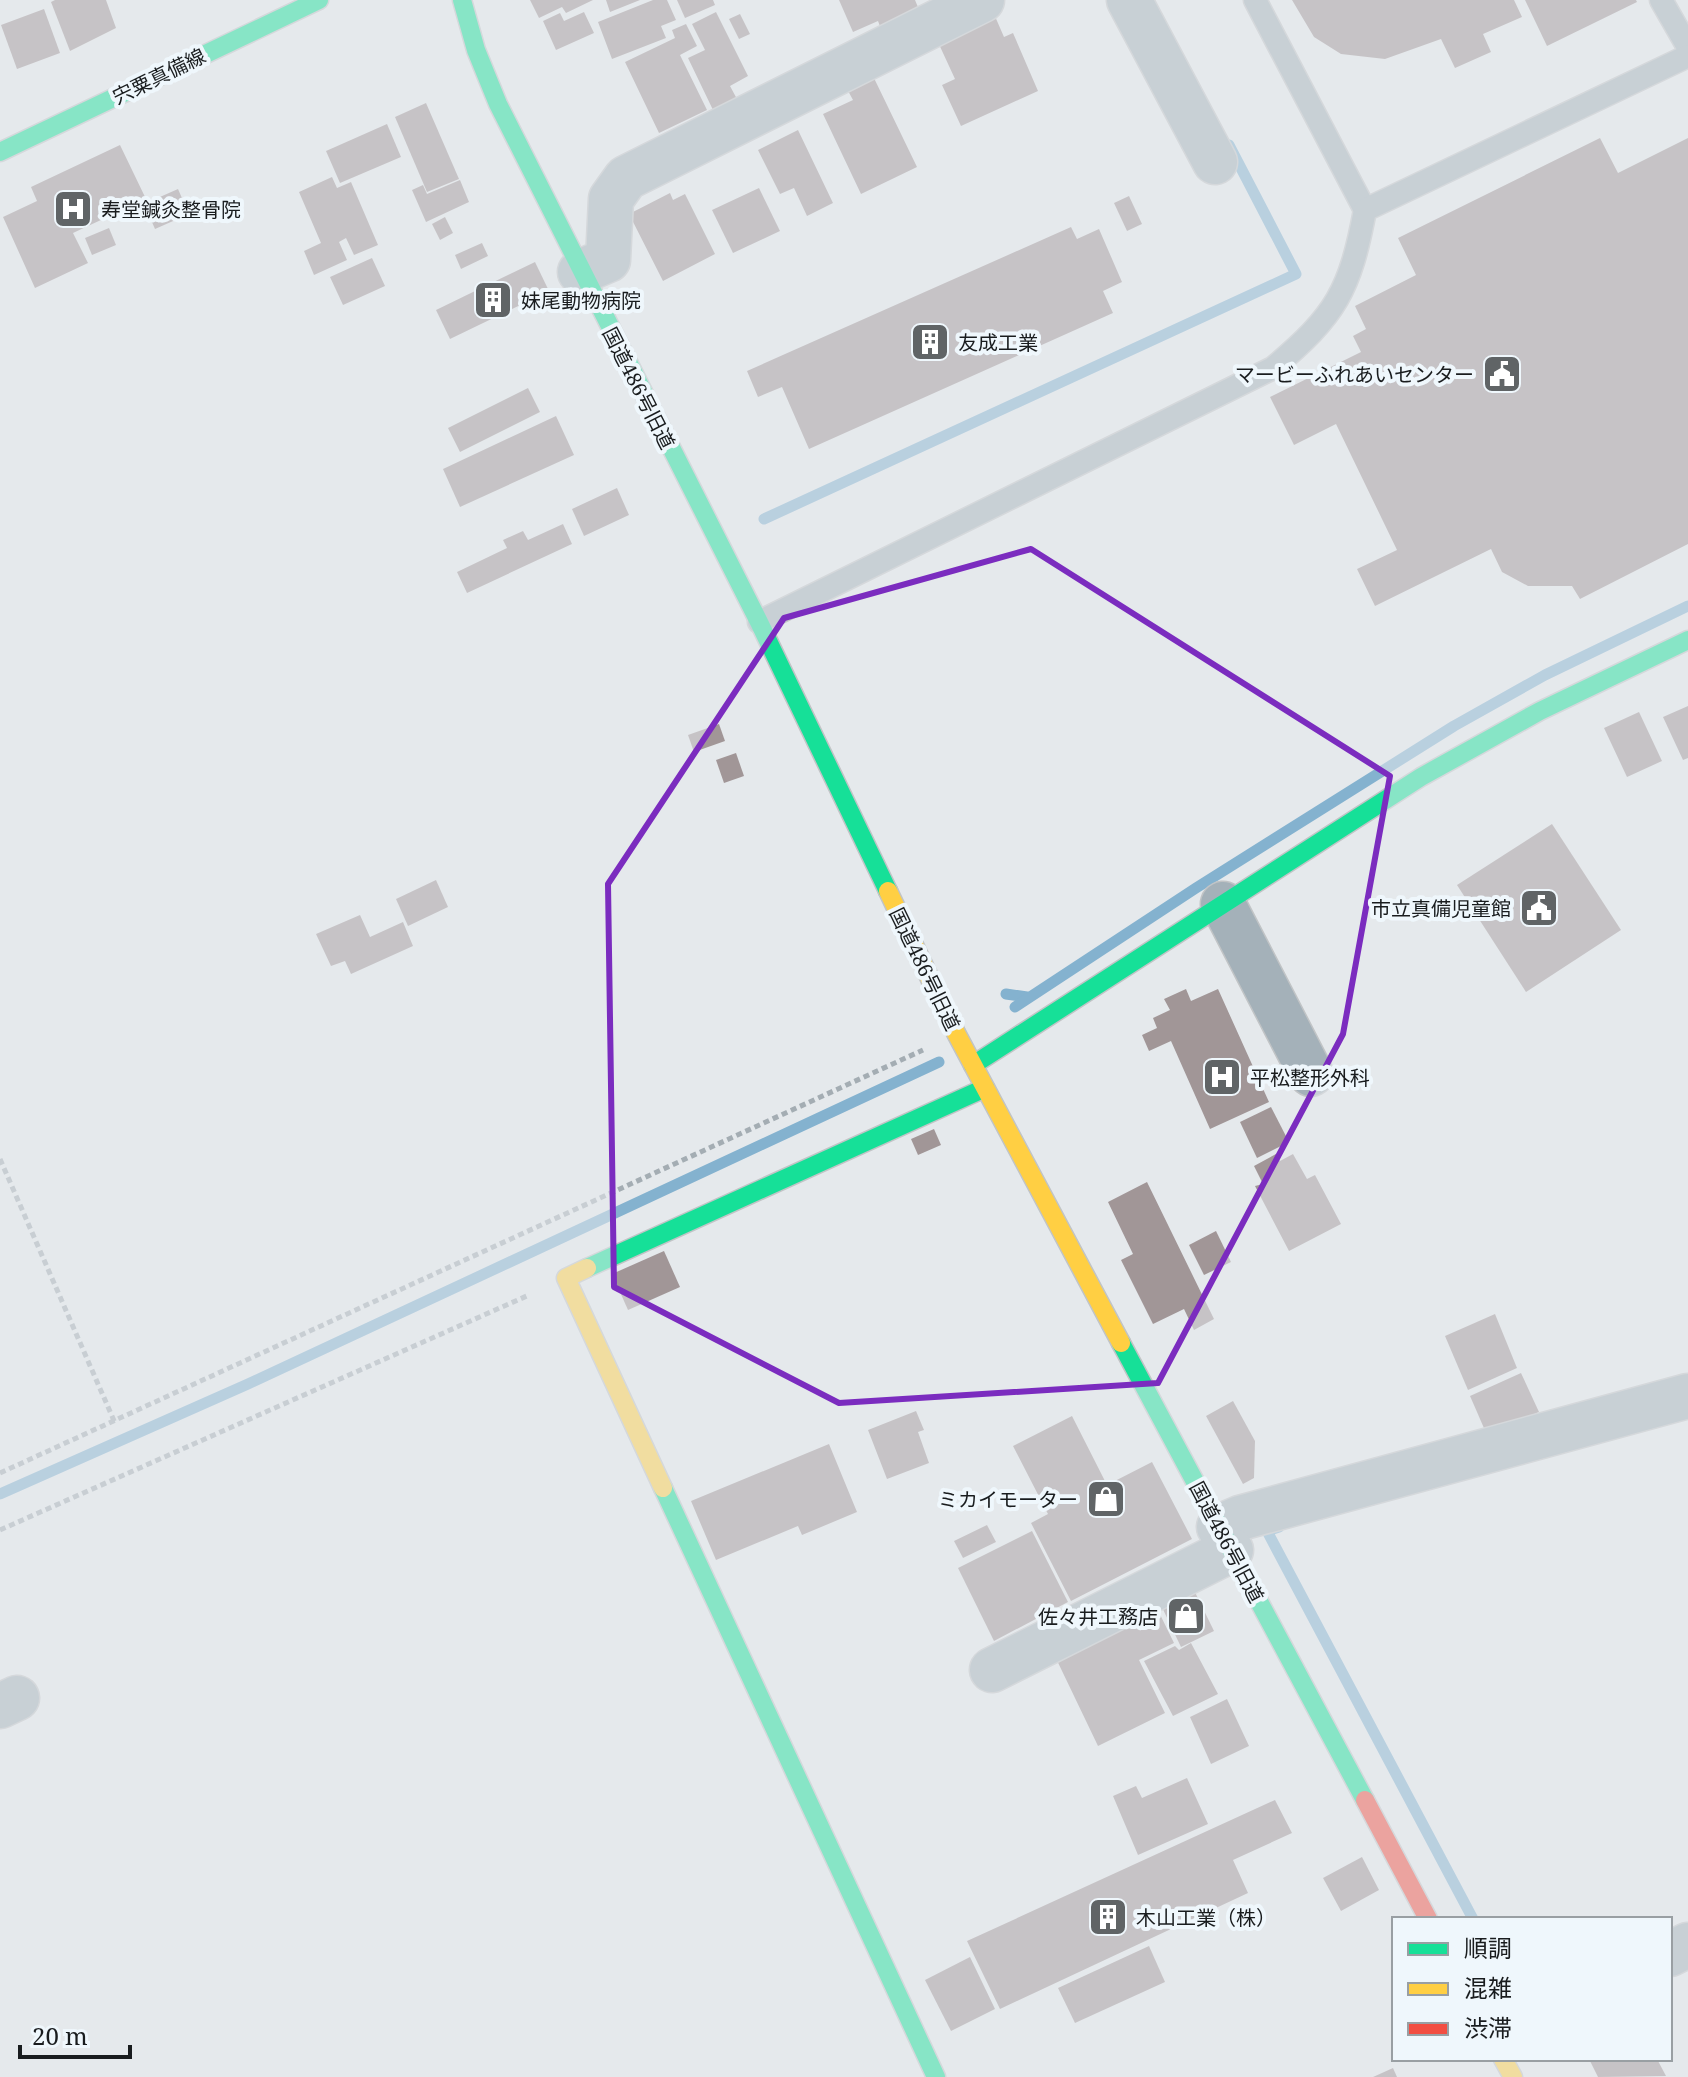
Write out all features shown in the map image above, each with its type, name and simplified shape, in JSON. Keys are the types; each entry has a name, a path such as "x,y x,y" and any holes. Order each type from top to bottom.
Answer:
{"street":[{"name":"宍粟真備線","path":"0,152 319,0"},
{"name":"国道486号旧道","path":"462,0 476,50 498,104 759,622 956,1033 1427,1917"},
{"path":"580,272 608,260 611,199 626,178 982,0"},
{"path":"1129,0 1215,162"},
{"path":"973,1065 1421,777 1540,711 1688,640"},
{"path":"1223,904 1311,1074"},
{"path":"936,2077 566,1278 985,1088"},
{"path":"992,1670 1225,1539 1240,1518 1688,1396"}],"lane":[{"path":"759,622 1273,368 1316,332 1345,289 1365,210 1255,0"},
{"path":"1661,0 1688,47"},
{"path":"1365,210 1688,56"}],"path":[{"path":"0,1473 868,1078 956,1033"},
{"path":"0,1159 115,1423"},
{"path":"0,1530 566,1278"}],"highlighted area":[{"path":"1031,549 1390,776 1343,1034 1158,1383 839,1403 614,1287 608,884 784,618"}],"building":[{"path":"106,0 116,28 70,51 51,2"},
{"path":"530,0 593,0 566,13 562,7 539,18"},
{"path":"606,0 640,0 610,12"},
{"path":"653,0 667,0 676,20 661,26 666,38 612,59 598,22"},
{"path":"677,0 713,0 715,5 685,18"},
{"path":"839,0 915,0 920,12 881,29 878,21 853,32"},
{"path":"1292,0 1514,0 1522,17 1483,34 1491,52 1455,68 1441,39 1385,59 1341,54 1314,37"},
{"path":"1525,0 1636,0 1637,2 1547,46"},
{"path":"44,9 60,53 17,69 1,25"},
{"path":"584,12 594,33 556,50 543,21 560,13 564,21"},
{"path":"716,12 748,76 730,86 737,99 713,110 688,58 705,50 692,24"},
{"path":"740,14 750,34 739,39 729,19"},
{"path":"994,14 1004,37 1013,33 1038,91 961,126 942,85 955,79 937,40"},
{"path":"686,24 697,46 680,55 707,110 659,133 625,62 675,38 672,30"},
{"path":"873,76 917,167 861,194 823,114 853,100 847,89"},
{"path":"426,103 459,179 427,192 395,117"},
{"path":"387,124 401,157 340,183 326,151"},
{"path":"798,130 833,203 807,216 794,188 780,194 758,150"},
{"name":"マービーふれあいセンター","path":"1600,138 1618,173 1688,138 1688,544 1580,599 1572,586 1528,586 1502,572 1491,549 1375,606 1357,569 1397,550 1336,424 1294,445 1270,397 1361,352 1353,336 1366,329 1355,306 1416,275 1398,238"},
{"name":"寿堂鍼灸整骨院","path":"120,145 146,199 73,233 88,263 35,288 3,217 37,201 31,187"},
{"path":"332,177 337,188 351,182 378,245 354,255 346,238 339,242 347,260 314,275 304,251 321,243 299,192"},
{"path":"460,180 469,202 426,222 412,190 423,185 427,194"},
{"path":"759,188 780,231 733,253 712,210"},
{"path":"178,189 189,214 155,229 144,204"},
{"path":"670,193 673,200 685,194 715,254 663,281 629,214"},
{"path":"1129,196 1142,224 1127,231 1114,203"},
{"path":"445,217 453,233 440,240 432,224"},
{"name":"友成工業","path":"1071,227 1077,239 1099,229 1122,282 1103,291 1113,313 809,449 782,387 758,397 747,371"},
{"path":"109,228 116,245 92,255 85,238"},
{"path":"482,243 488,256 461,269 455,255"},
{"path":"372,258 385,286 343,305 330,277"},
{"name":"妹尾動物病院","path":"535,262 549,291 450,339 436,310"},
{"path":"528,388 540,412 460,452 448,428"},
{"path":"556,416 574,455 460,507 443,469"},
{"path":"617,488 629,515 584,536 572,509"},
{"path":"563,524 572,544 467,593 457,572 507,548 503,540 523,531 528,540"},
{"path":"1688,706 1688,758 1683,760 1663,717"},
{"path":"1639,712 1662,761 1627,777 1604,728"},
{"path":"719,724 725,741 694,752 688,735"},
{"path":"736,753 744,776 724,783 716,760"},
{"name":"市立真備児童館","path":"1552,824 1621,930 1526,992 1457,885"},
{"path":"436,880 448,907 408,926 396,899"},
{"path":"360,915 370,937 403,922 413,946 351,974 345,961 331,966 316,934"},
{"name":"平松整形外科","path":"1186,989 1191,1001 1218,989 1269,1102 1210,1129 1171,1041 1149,1051 1142,1035 1157,1028 1153,1018 1170,1010 1164,999"},
{"path":"1271,1107 1289,1142 1257,1158 1240,1122"},
{"path":"934,1129 941,1145 918,1155 911,1139"},
{"path":"1276,1154 1280,1161 1293,1154 1307,1179 1315,1175 1341,1224 1289,1251 1255,1186 1263,1184 1254,1166"},
{"path":"1147,1182 1214,1319 1194,1330 1184,1309 1153,1324 1121,1260 1133,1254 1108,1202"},
{"path":"1216,1231 1231,1262 1204,1275 1189,1245"},
{"path":"664,1251 680,1287 628,1310 612,1274"},
{"path":"1495,1314 1517,1368 1468,1390 1445,1336"},
{"path":"1521,1373 1539,1412 1487,1435 1470,1396"},
{"path":"1233,1401 1255,1441 1254,1478 1243,1484 1206,1416"},
{"path":"916,1411 924,1430 918,1432 929,1463 887,1479 868,1430"},
{"name":"ミカイモーター","path":"1072,1416 1107,1485 1152,1462 1192,1539 1071,1601 1031,1523 1048,1514 1013,1446"},
{"path":"829,1444 857,1512 802,1535 798,1526 716,1560 691,1501"},
{"path":"987,1525 996,1542 963,1558 954,1541"},
{"path":"1032,1531 1068,1602 994,1641 958,1568"},
{"name":"佐々井工務店","path":"1192,1586 1214,1631 1181,1647 1159,1601"},
{"path":"1152,1598 1174,1643 1139,1660 1165,1713 1098,1746 1051,1648"},
{"path":"1191,1643 1218,1694 1173,1716 1144,1661 1175,1646 1179,1650"},
{"path":"1227,1699 1249,1746 1211,1764 1190,1717"},
{"path":"1187,1778 1208,1824 1138,1855 1113,1796 1136,1786 1142,1798"},
{"name":"木山工業（株）","path":"1275,1800 1292,1833 1233,1860 1248,1893 1000,2009 967,1941"},
{"path":"1362,1857 1379,1890 1341,1911 1323,1878"},
{"path":"1149,1946 1165,1982 1075,2023 1058,1988"},
{"path":"970,1957 995,2009 951,2031 925,1980"},
{"path":"1590,2061 1658,2061 1666,2076 1598,2077"},
{"path":"1393,2068 1397,2077 1373,2077"}],"waterway":[{"path":"764,519 1296,274 1229,145"},
{"path":"1015,1007 1196,888 1454,726 1545,675 1688,606"},
{"path":"1006,994 1027,997"},
{"path":"0,1494 248,1384 939,1062"},
{"path":"1279,1527 1267,1531 1472,1917"}],"traffic: fast":[{"path":"0,152 319,0"},
{"path":"462,0 476,50 498,104 759,622 888,891"},
{"path":"973,1065 1421,777 1540,711 1688,640"},
{"path":"587,1268 985,1088"},
{"path":"1121,1343 1365,1800"},
{"path":"663,1488 936,2077"}],"traffic: slow":[{"path":"888,891 956,1033 1121,1343"},
{"path":"587,1268 566,1278 663,1488"},
{"path":"1504,2061 1513,2077"}],"traffic: jam":[{"path":"1365,1800 1427,1917"}],"place":[{"name":"寿堂鍼灸整骨院","path":"73,209"},
{"name":"妹尾動物病院","path":"493,300"},
{"name":"友成工業","path":"930,342"},
{"name":"マービーふれあいセンター","path":"1502,374"},
{"name":"市立真備児童館","path":"1539,908"},
{"name":"平松整形外科","path":"1222,1077"},
{"name":"ミカイモーター","path":"1106,1499"},
{"name":"佐々井工務店","path":"1186,1616"},
{"name":"木山工業（株）","path":"1108,1917"}]}
